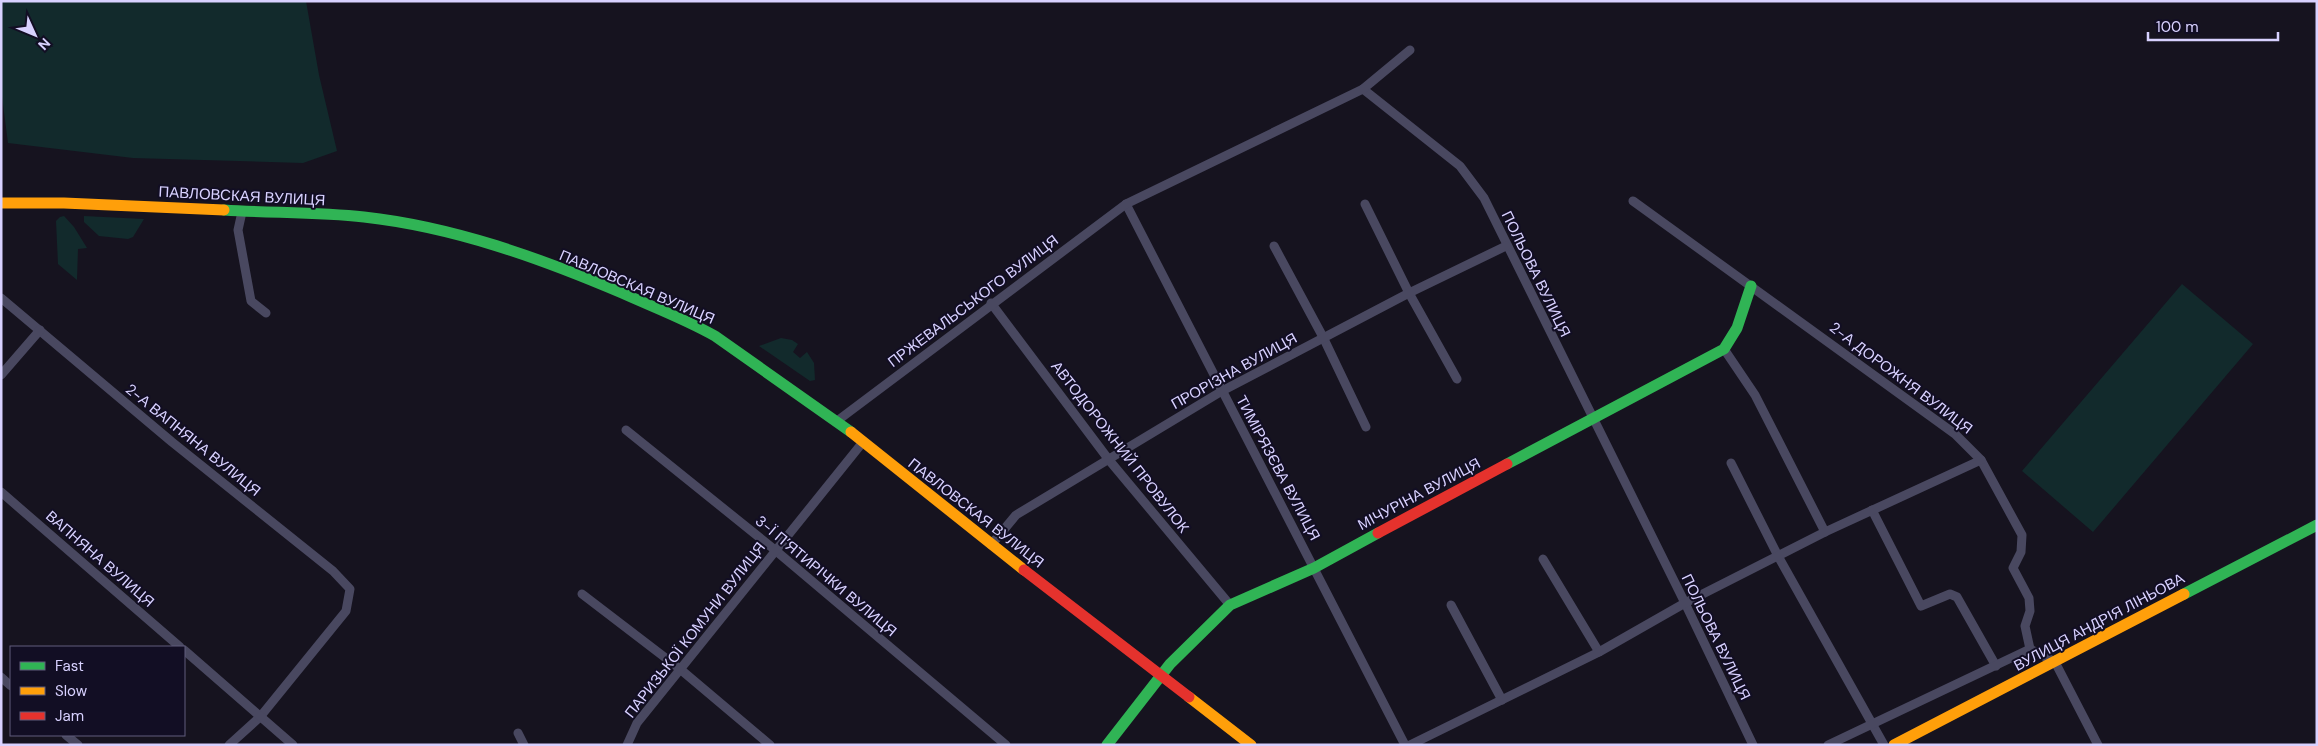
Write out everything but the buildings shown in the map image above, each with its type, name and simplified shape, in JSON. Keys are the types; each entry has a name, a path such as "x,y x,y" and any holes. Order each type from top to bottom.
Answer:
{"main road":[{"name":"ПАВЛОВСКАЯ ВУЛИЦЯ","path":"1,203 64,203 364,217 428,227 493,244 593,281 694,324 715,336 837,421 991,545 1160,677 1251,745"},
{"path":"1724,349 1737,328 1751,286"},
{"name":"МІЧУРІНА ВУЛИЦЯ","path":"1107,745 1160,677 1230,605 1314,568 1593,417 1724,349"},
{"name":"ВУЛИЦЯ АНДРІЯ ЛІНЬОВА","path":"1894,745 2317,525"}],"street":[{"path":"1126,204 1363,89 1410,50"},
{"name":"ПОЛЬОВА ВУЛИЦЯ","path":"1363,89 1460,166 1484,198 1506,246 1685,603 1753,745"},
{"name":"2-А ДОРОЖНЯ ВУЛИЦЯ","path":"1633,201 1955,434 1981,460 2022,535 2021,552 2013,568 2029,598 2030,611 2025,626 2030,649"},
{"name":"ПРЖЕВАЛЬСЬКОГО ВУЛИЦЯ","path":"837,421 1126,204"},
{"name":"ТИМІРЯЗЄВА ВУЛИЦЯ","path":"1126,204 1405,745"},
{"path":"1365,204 1409,293 1458,379"},
{"path":"242,212 238,230 251,301 266,313"},
{"path":"1274,246 1323,337 1366,427"},
{"name":"ПРОРІЗНА ВУЛИЦЯ","path":"991,545 1016,516 1222,390 1409,293 1506,246"},
{"name":"2-А ВАПНЯНА ВУЛИЦЯ","path":"1,298 172,442 333,571 350,589 346,611 260,717"},
{"name":"АВТОДОРОЖНИЙ ПРОВУЛОК","path":"991,304 1109,460 1230,605"},
{"path":"1,375 40,330"},
{"path":"1724,349 1756,395 1825,532"},
{"name":"3-Ї П’ЯТИРІЧКИ ВУЛИЦЯ","path":"626,430 775,550 1006,745"},
{"name":"ПАРИЗЬКОЇ КОМУНИ ВУЛИЦЯ","path":"627,745 637,723 863,442"},
{"path":"1410,745 1599,652 1685,603 1825,532 1981,460"},
{"path":"1731,463 1778,556 1884,745"},
{"name":"ВАПНЯНА ВУЛИЦЯ","path":"1,492 179,646"},
{"path":"1872,510 1921,606 1950,594 1957,597 1996,666"},
{"path":"1543,559 1599,652"},
{"path":"582,594 680,669 770,745"},
{"path":"1451,605 1502,700"},
{"path":"1828,745 2030,649 2055,662 2098,745"},
{"path":"185,651 293,745"},
{"path":"228,745 260,717"},
{"path":"634,745 637,723"},
{"path":"518,733 524,745"},
{"path":"67,736 78,745"}],"green space":[{"path":"1,1 306,1 319,75 337,151 303,163 133,158 8,143 1,89"},
{"path":"64,216 74,227 87,248 78,249 77,280 58,264 56,221"},
{"path":"84,216 144,219 133,237 128,239 99,236 84,222"},
{"path":"2182,284 2253,344 2093,532 2022,471"},
{"path":"781,338 792,340 798,344 793,352 800,358 807,352 814,363 815,380 810,381 759,346"}],"traffic: fast":[{"path":"224,210 347,215 398,222 464,236 528,256 622,293 704,330 851,432"},
{"path":"1507,464 1724,349 1737,328 1751,286"},
{"path":"2184,594 2317,525"},
{"path":"1107,745 1170,664 1230,605 1314,568 1378,533"}],"traffic: slow":[{"path":"1,203 64,203 224,210"},
{"path":"851,432 1024,570"},
{"path":"1894,745 2184,594"},
{"path":"1189,697 1251,745"}],"traffic: jam":[{"path":"1378,533 1507,464"},
{"path":"1024,570 1189,697"}]}
